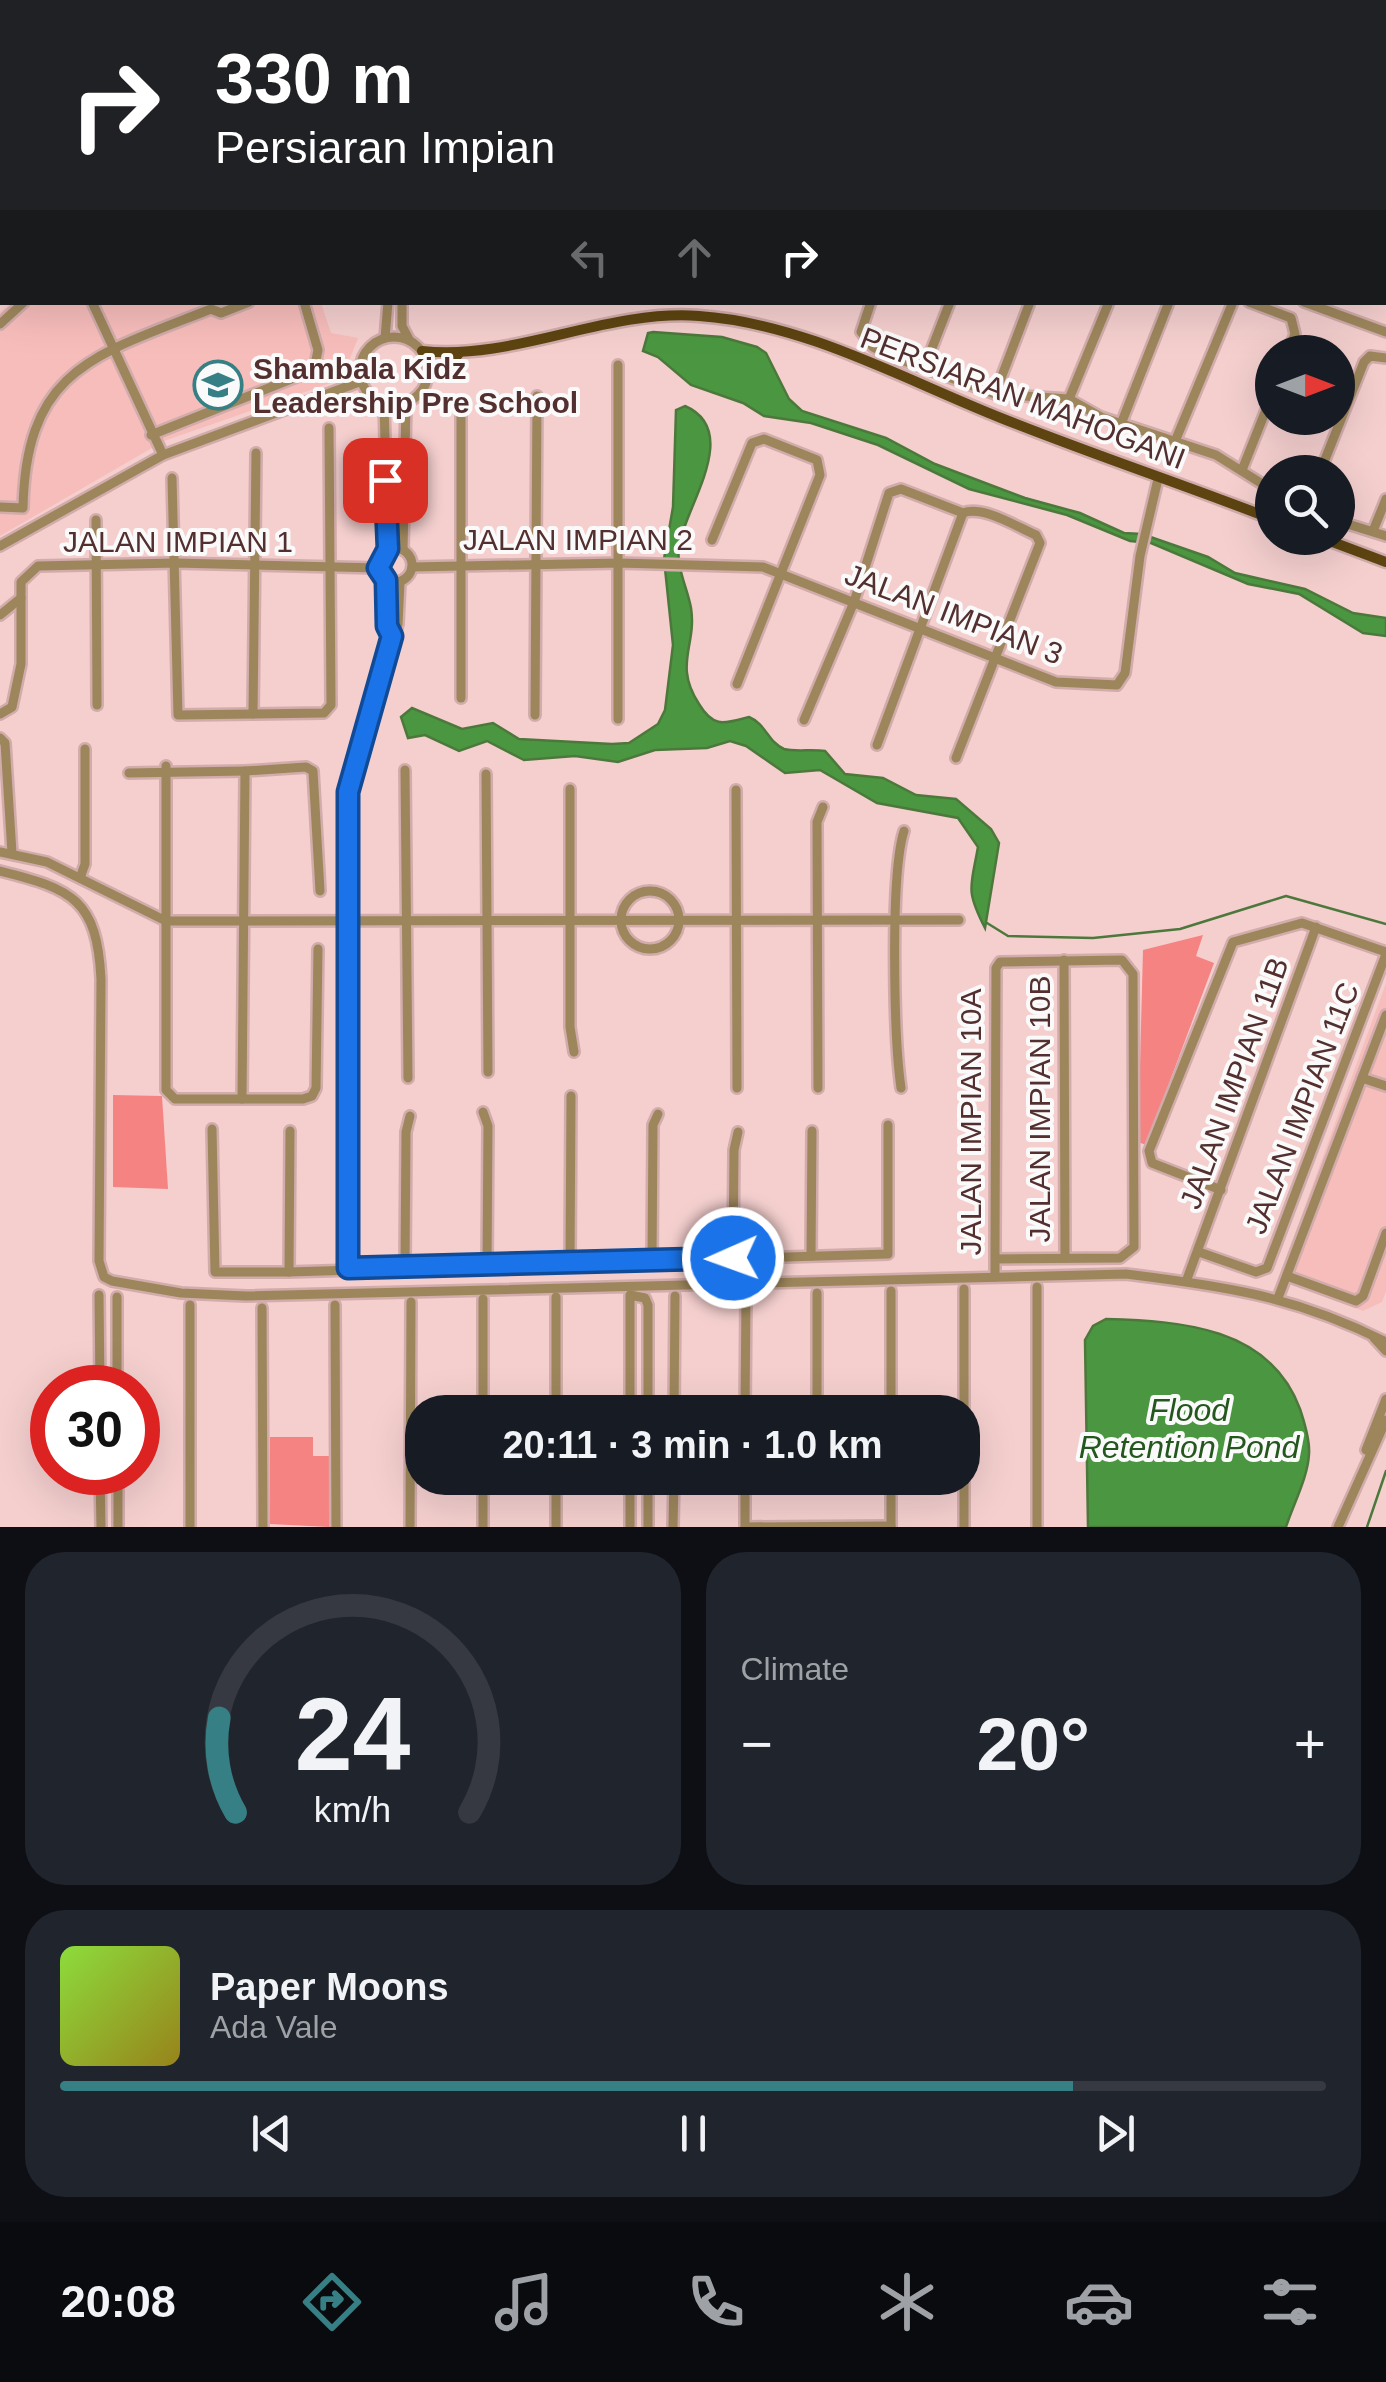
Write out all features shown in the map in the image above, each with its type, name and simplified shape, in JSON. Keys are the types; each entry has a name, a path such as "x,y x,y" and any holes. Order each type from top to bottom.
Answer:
{"main road":[{"name":"PERSIARAN MAHOGANI","path":"459,355 638,318 699,316 776,328 1158,479 1255,513"},
{"path":"422,351 459,355"},
{"path":"428,376 459,355"},
{"path":"1355,550 1386,562"}],"street":[{"path":"0,324 21,305"},
{"path":"93,305 163,455"},
{"path":"0,506 23,508 24,464 37,418 57,390 113,348 212,306 222,313 241,305"},
{"path":"151,435 314,370 317,362 305,305"},
{"path":"388,305 384,338 362,360 362,381 370,396 384,404 406,403 418,396 428,376 422,351 402,326 402,305"},
{"path":"870,305 861,332 864,340 888,354 996,394 1069,399 1121,424 1176,439 1255,479"},
{"path":"926,366 949,305"},
{"path":"996,394 1029,305"},
{"path":"1069,399 1109,305"},
{"path":"1121,424 1168,305"},
{"path":"1176,439 1232,305"},
{"path":"1256,305 1291,318 1295,324 1292,335"},
{"path":"1310,305 1386,332"},
{"path":"1333,316 1338,305"},
{"path":"384,338 410,340"},
{"path":"1327,455 1364,362 1378,355 1386,358"},
{"path":"618,366 618,719"},
{"path":"0,546 163,455 362,381"},
{"path":"535,715 537,396"},
{"path":"348,1268 348,792 398,624 400,582 412,567 403,550 406,403"},
{"path":"384,404 388,549 378,568 386,580 387,626 392,636"},
{"path":"461,410 461,698"},
{"path":"172,478 178,715 324,713 332,704 329,428"},
{"path":"1242,470 1256,435"},
{"path":"712,540 752,443 764,439 817,460 820,475 738,684"},
{"path":"253,714 256,453"},
{"path":"386,468 404,468"},
{"name":"JALAN IMPIAN 3","path":"744,564 782,574 1056,682 1121,684 1140,556 1158,479"},
{"path":"804,720 854,602 889,493 902,490 964,513 972,510 1004,521 1036,535 1040,544 956,758"},
{"path":"386,494 403,494"},
{"path":"1373,531 1386,499"},
{"path":"877,745 964,513"},
{"path":"96,520 96,705"},
{"path":"1355,526 1386,536"},
{"path":"388,549 403,550"},
{"name":"JALAN IMPIAN 2","path":"412,567 744,564"},
{"name":"JALAN IMPIAN 1","path":"21,598 21,582 38,566 378,568"},
{"path":"386,580 400,582"},
{"path":"0,615 21,598"},
{"path":"0,714 12,707 21,664 21,598"},
{"path":"0,738 5,744 10,783 12,853"},
{"path":"80,878 86,864 86,749"},
{"path":"129,773 306,766 313,771 320,891"},
{"path":"166,769 166,1090 175,1100 312,1096 316,1088 318,949"},
{"path":"405,770 408,1078"},
{"path":"242,1099 245,771"},
{"path":"486,774 488,1072"},
{"path":"570,789 570,1028 574,1052"},
{"path":"736,790 737,1088"},
{"path":"818,1088 817,822 823,807"},
{"path":"901,1088 898,920 904,831"},
{"path":"0,852 47,862 166,920 959,920"},
{"path":"0,871 71,894 97,934 101,979 99,1261 104,1277 112,1281 181,1293 246,1296 1126,1274 1190,1279 1278,1298 1386,1337"},
{"path":"654,890 672,900 680,920 668,944 651,950 633,945 620,920 627,901 654,890"},
{"path":"1222,1190 1152,1163 1149,1152 1232,942 1302,923 1386,953"},
{"name":"JALAN IMPIAN 11B","path":"1190,1279 1316,927"},
{"name":"JALAN IMPIAN 11C","path":"1199,1254 1256,1272 1267,1268 1386,953"},
{"path":"995,1258 1120,1258 1134,1247 1133,974 1122,960 1064,960"},
{"name":"JALAN IMPIAN 10A","path":"995,1277 996,968 1000,962 1064,960"},
{"name":"JALAN IMPIAN 10B","path":"1064,960 1065,1258"},
{"path":"1278,1298 1386,1016"},
{"path":"1362,1078 1386,1086"},
{"path":"570,1262 571,1096"},
{"path":"483,1112 488,1126 487,1264"},
{"path":"652,1260 652,1125 658,1114"},
{"path":"405,1266 406,1132 410,1116"},
{"path":"212,1129 214,1272 288,1272 888,1254 888,1125"},
{"path":"811,1256 812,1130"},
{"path":"288,1272 290,1131"},
{"path":"733,1258 734,1150 738,1132"},
{"path":"1286,1276 1356,1301 1363,1296 1386,1233"},
{"path":"1037,1287 1037,1527"},
{"path":"964,1289 964,1527"},
{"path":"891,1291 891,1395"},
{"path":"818,1292 818,1395"},
{"path":"99,1294 100,1365"},
{"path":"745,1395 746,1294"},
{"path":"630,1395 630,1295 646,1298 648,1305 648,1395"},
{"path":"674,1296 674,1395"},
{"path":"117,1297 117,1365"},
{"path":"556,1297 556,1395"},
{"path":"483,1299 483,1395"},
{"path":"410,1527 411,1302"},
{"path":"190,1305 190,1527"},
{"path":"335,1305 336,1527"},
{"path":"262,1308 264,1527"},
{"path":"1368,1333 1386,1351"},
{"path":"1338,1527 1386,1399"},
{"path":"1364,1462 1386,1420"},
{"path":"100,1495 101,1527"},
{"path":"118,1495 118,1527"},
{"path":"483,1495 483,1527"},
{"path":"556,1495 556,1527"},
{"path":"630,1495 630,1527"},
{"path":"648,1495 648,1527"},
{"path":"674,1495 674,1527"},
{"path":"745,1495 745,1527 890,1527 891,1495"}],"shaded area":[{"path":"9,305 322,305 331,333 358,338 342,379 164,441 0,536 0,312"},
{"path":"1203,935 1196,956 1214,963 1146,1145 1138,1142 1143,950"},
{"path":"1386,983 1386,1291 1382,1302 1363,1311 1278,1280"},
{"path":"113,1095 162,1096 168,1189 113,1187"},
{"path":"270,1437 313,1437 313,1456 329,1456 329,1527 270,1524"}],"water":[{"path":"648,333 722,337 757,347 766,353 789,399 802,411 886,438 935,464 1025,498 1208,557 1235,573 1305,589 1353,613 1386,618 1386,636 1363,633 1299,594 1248,584 1151,543 1130,541 1067,515 969,489 878,445 811,423 764,416 743,403 691,385 658,357 643,351"},
{"path":"685,406 701,417 709,431 710,448 679,550 692,621 688,677 699,704 715,721 749,717 784,749 825,751 845,774 883,778 916,795 956,799 991,829 999,843 985,928 971,888 978,847 958,818 877,803 820,770 785,773 746,746 730,741 707,748 655,750 618,762 575,756 524,760 487,741 459,751 425,735 408,738 401,717 412,708 462,729 493,723 519,739 629,743 658,724 665,710 673,645 664,559 673,507 676,410"},
{"name":"Flood Retention Pond","path":"1106,1319 1164,1322 1220,1334 1268,1361 1286,1382 1300,1409 1309,1449 1306,1472 1286,1527 1088,1527 1085,1340 1093,1326"}],"waterway":[{"path":"987,923 1008,936 1093,938 1180,929 1286,896 1386,924"},
{"path":"1367,1527 1386,1471"}],"place":[{"name":"Shambala Kidz Leadership Pre School","path":"218,385"}],"route":[{"path":"385,480 388,549 381,555 378,568 386,580 387,626 392,636 348,792 348,1268 733,1258"}]}
